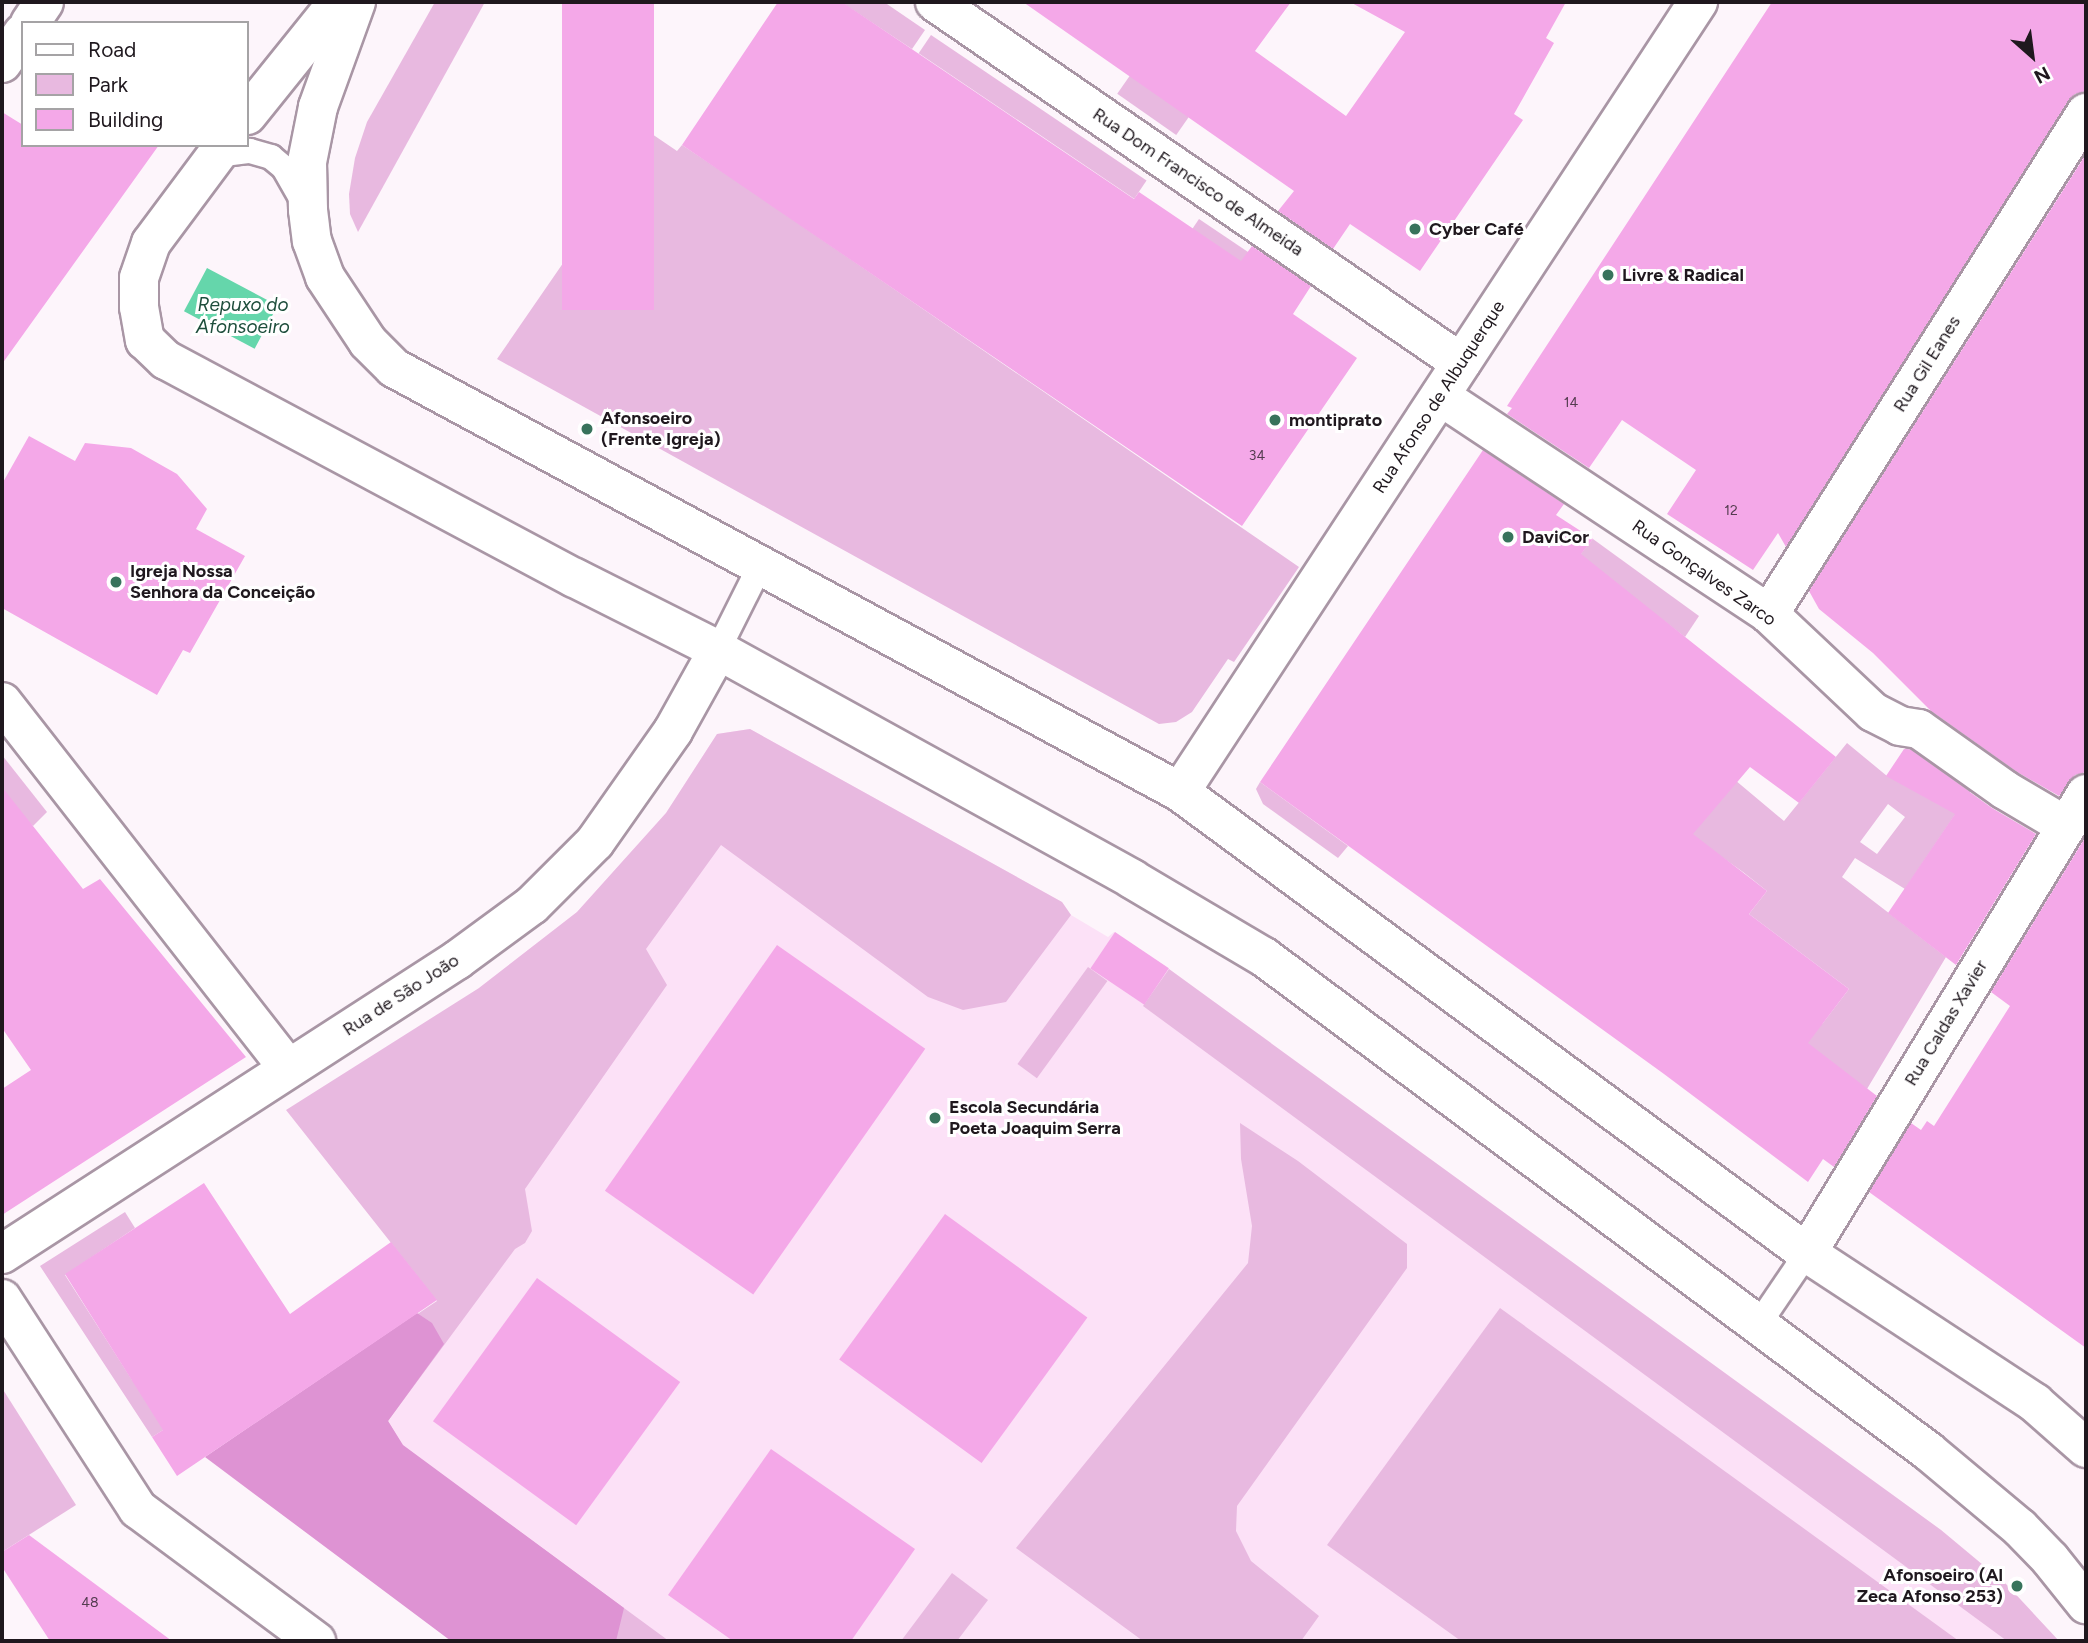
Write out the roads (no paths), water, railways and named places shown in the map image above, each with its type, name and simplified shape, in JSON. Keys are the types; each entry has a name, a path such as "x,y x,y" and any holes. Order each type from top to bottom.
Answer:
{"street":[{"path":"31,21 44,2"},
{"path":"248,114 338,2"},
{"path":"356,2 318,107 307,162 308,210 312,241 325,276 368,342 394,368 1180,792 1807,1253 2035,1403 2086,1448"},
{"name":"Rua Dom Francisco de Almeida","path":"935,2 1461,363"},
{"name":"Rua Afonso de Albuquerque","path":"1180,792 1698,2"},
{"path":"2,63 21,36"},
{"name":"Rua Gil Eanes","path":"1769,614 2086,113"},
{"path":"223,147 151,243 139,278 139,307 145,340 166,360 575,578 718,650 1119,872 1264,957 1928,1451 2020,1528 2050,1559 2086,1604"},
{"name":"Rua Gonçalves Zarco","path":"1440,396 1769,614 1873,712 1900,726 1919,729 2005,790 2066,827"},
{"name":"Rua de São João","path":"2,1254 457,960 532,905 595,842 673,731 718,650"},
{"path":"2,702 287,1068"},
{"name":"Rua Caldas Xavier","path":"1807,1253 2086,794"},
{"path":"2,1299 138,1509 316,1641"}],"lane":[{"path":"198,180 224,154 250,151 271,157 284,168 308,210"},
{"path":"718,650 760,566"},
{"path":"1758,1325 1807,1253"}],"water":[{"name":"Repuxo do Afonsoeiro","path":"207,268 278,306 255,349 184,311"}],"place":[{"name":"Cyber Café","path":"1415,229"},
{"name":"Livre & Radical","path":"1608,275"},
{"name":"montiprato","path":"1275,420"},
{"name":"Afonsoeiro (Frente Igreja)","path":"587,429"},
{"name":"DaviCor","path":"1508,537"},
{"name":"Igreja Nossa Senhora da Conceição","path":"116,582"},
{"name":"Escola Secundária Poeta Joaquim Serra","path":"935,1118"},
{"name":"Afonsoeiro (Al Zeca Afonso 253)","path":"2017,1586"}]}
